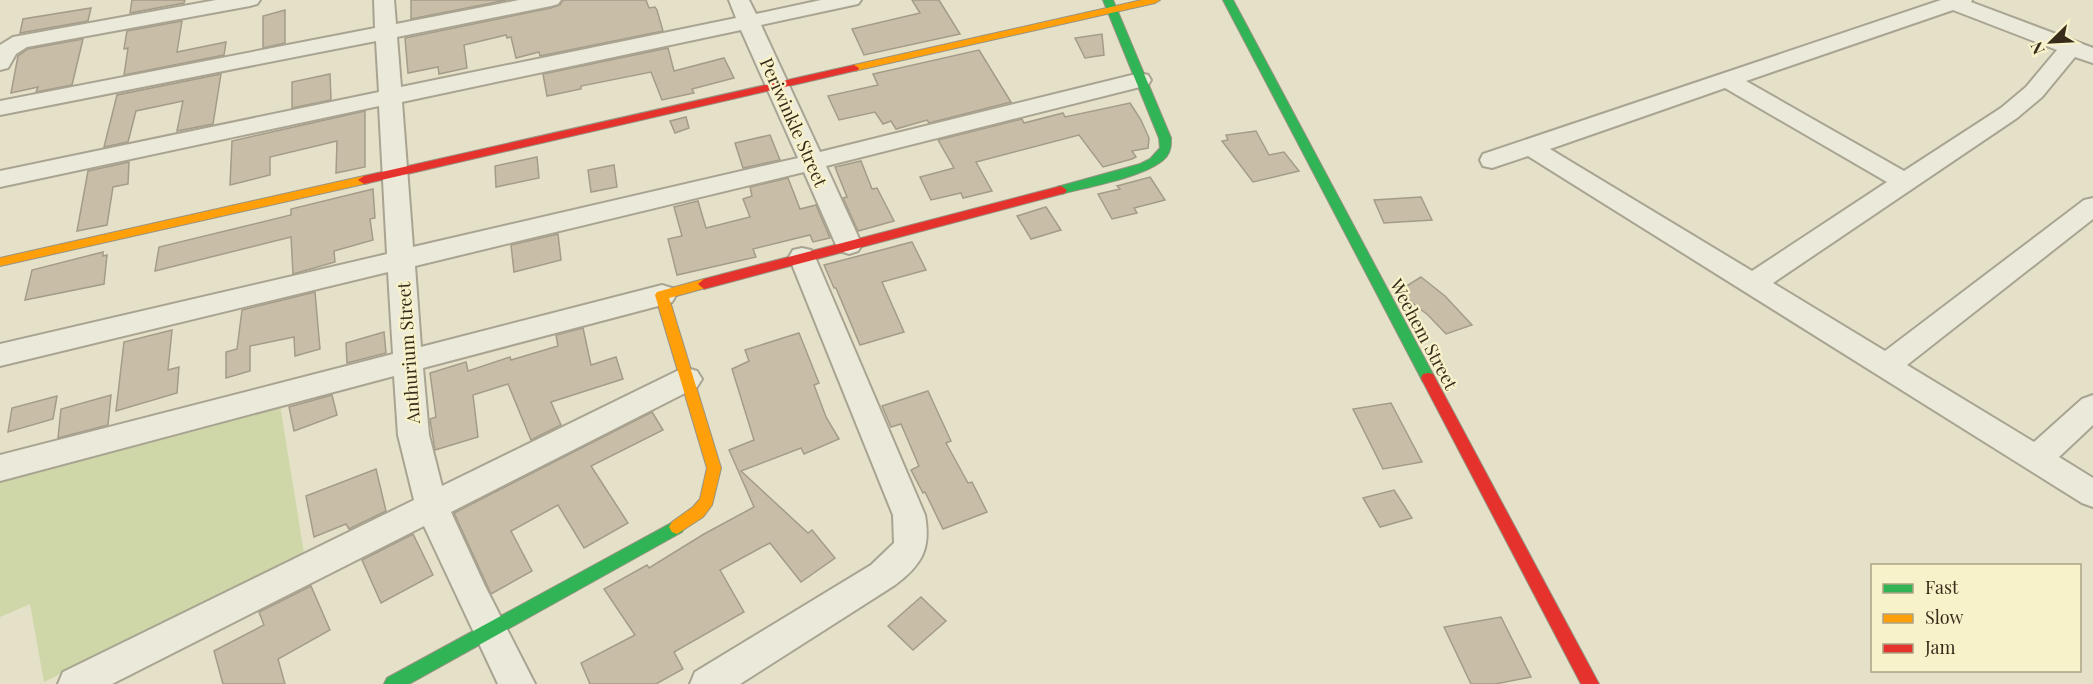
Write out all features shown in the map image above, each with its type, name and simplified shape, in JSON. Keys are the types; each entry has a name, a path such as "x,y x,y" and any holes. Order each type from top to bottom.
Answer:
{"street":[{"path":"7,54 250,0"},
{"name":"Anthurium Street","path":"384,0 414,440 419,471 431,507 488,631 517,684"},
{"path":"0,108 551,0"},
{"name":"Periwinkle Street","path":"739,0 849,245"},
{"path":"0,178 851,0"},
{"path":"0,261 778,87 1110,5 1155,0"},
{"name":"Weehem Street","path":"1228,0 1590,684"},
{"path":"1492,160 1957,2 2082,52 2009,113 1752,284"},
{"path":"0,468 1155,163 1163,157 1166,148 1165,138 1110,5"},
{"path":"0,355 812,162 1140,80"},
{"path":"1727,80 1905,182"},
{"path":"1530,147 2093,494"},
{"path":"1886,366 2093,206"},
{"path":"708,684 883,575 901,562 911,548 913,533 909,515 802,257"},
{"path":"393,684 682,524 703,509 712,490 714,468 662,295"},
{"path":"76,684 687,379"},
{"path":"2036,459 2093,407"}],"green space":[{"path":"280,405 304,553 44,682 30,604 0,617 0,481"}],"building":[{"path":"132,0 185,0 184,3 130,13"},
{"path":"411,0 507,0 411,19"},
{"path":"563,0 646,0 649,8 655,7 657,10 663,31 540,56 539,52 516,58 511,37 507,38 506,35 464,45 467,68 439,74 438,67 408,73 405,38 551,8 560,5"},
{"path":"912,0 939,0 960,34 864,55 852,29 920,13"},
{"path":"91,8 88,21 20,33 23,19"},
{"path":"285,10 285,43 263,48 263,16"},
{"path":"182,21 177,52 226,42 224,55 124,75 128,48 124,49 127,31"},
{"path":"1102,34 1104,55 1085,58 1075,38"},
{"path":"83,39 72,85 36,92 38,87 11,93 18,56 28,49"},
{"path":"668,48 674,71 724,58 734,78 692,89 694,93 662,100 651,72 581,86 581,89 547,96 543,74"},
{"path":"979,50 1011,102 896,129 891,121 883,124 875,112 839,120 828,96 878,85 873,74"},
{"path":"221,74 213,124 177,131 183,101 136,111 128,142 104,147 117,95"},
{"path":"330,74 331,100 292,108 292,82"},
{"path":"1130,103 1149,138 1148,148 1132,151 1136,157 1132,159 1103,167 1079,135 976,162 992,191 963,198 961,193 931,200 920,177 954,168 938,140 1022,119 1024,123 1063,113 1065,117"},
{"path":"365,111 365,167 336,173 337,141 270,157 270,175 230,185 232,141"},
{"path":"686,117 689,128 675,133 670,121"},
{"path":"1256,131 1269,155 1284,152 1299,171 1253,182 1222,141 1228,140 1226,135"},
{"path":"770,135 780,160 743,168 735,143"},
{"path":"537,157 539,178 496,187 495,166"},
{"path":"861,161 872,189 877,188 894,221 858,231 843,198 847,197 835,167"},
{"path":"129,162 128,184 113,187 107,225 77,231 88,171"},
{"path":"614,165 617,187 591,192 588,170"},
{"path":"1150,177 1165,200 1134,208 1137,213 1112,219 1098,194 1120,189 1117,186"},
{"path":"788,178 800,209 816,205 830,238 813,242 810,235 753,249 756,257 677,275 668,239 682,236 674,207 698,201 706,228 750,217 743,199 752,196 750,187"},
{"path":"373,189 375,218 370,219 373,240 334,251 335,262 293,274 291,237 155,271 159,247 291,215 291,209"},
{"path":"1421,197 1432,220 1384,223 1374,200"},
{"path":"1046,207 1061,230 1031,239 1017,216"},
{"path":"558,234 561,260 514,272 511,245"},
{"path":"912,242 926,270 882,282 904,332 860,345 824,265"},
{"path":"103,252 103,256 107,255 104,284 25,300 32,270"},
{"path":"1421,277 1445,296 1472,325 1446,334 1428,315 1402,295 1400,290"},
{"path":"315,292 320,349 295,356 294,337 250,346 250,371 226,378 226,352 237,349 242,310"},
{"path":"583,328 591,365 616,357 623,379 551,402 561,425 531,440 508,384 473,395 478,437 435,450 430,419 436,417 430,373 466,362 468,371 510,357 511,360 558,346 556,335"},
{"path":"172,330 168,370 179,367 177,393 116,411 124,342"},
{"path":"384,332 386,353 347,363 346,343"},
{"path":"799,333 819,383 814,385 826,417 839,439 804,454 801,448 741,471 808,533 812,530 835,558 801,582 770,543 762,547 720,570 744,612 674,652 683,669 656,684 590,684 581,663 635,635 604,589 647,565 649,568 754,507 729,450 754,440 732,369 749,361 745,350"},
{"path":"928,391 951,441 946,443 968,483 972,482 987,512 943,529 925,492 923,493 911,470 919,466 901,424 891,427 882,406"},
{"path":"111,395 108,425 58,438 61,409"},
{"path":"332,395 337,415 294,431 289,407"},
{"path":"57,396 53,419 8,432 12,408"},
{"path":"1391,403 1422,462 1383,469 1353,409"},
{"path":"652,412 663,430 591,466 628,523 584,548 558,505 511,531 532,571 491,594 454,513"},
{"path":"376,469 386,511 349,529 346,524 314,537 306,496"},
{"path":"1394,490 1412,518 1380,527 1363,498"},
{"path":"413,534 433,575 381,603 362,560"},
{"path":"311,586 330,630 278,659 285,684 223,684 214,651 264,625 259,612"},
{"path":"921,597 946,621 913,650 888,626"},
{"path":"1501,617 1531,677 1495,684 1471,684 1444,627"}],"traffic: fast":[{"path":"1061,190 1144,167 1154,162 1165,150 1165,138 1108,0"},
{"path":"1228,0 1428,378"},
{"path":"393,684 677,527"}],"traffic: slow":[{"path":"854,68 1155,0"},
{"path":"0,262 364,180"},
{"path":"677,527 698,512 707,501 714,468 662,295 704,284"}],"traffic: jam":[{"path":"364,180 854,68"},
{"path":"704,284 1061,190"},
{"path":"1428,378 1590,684"}]}
